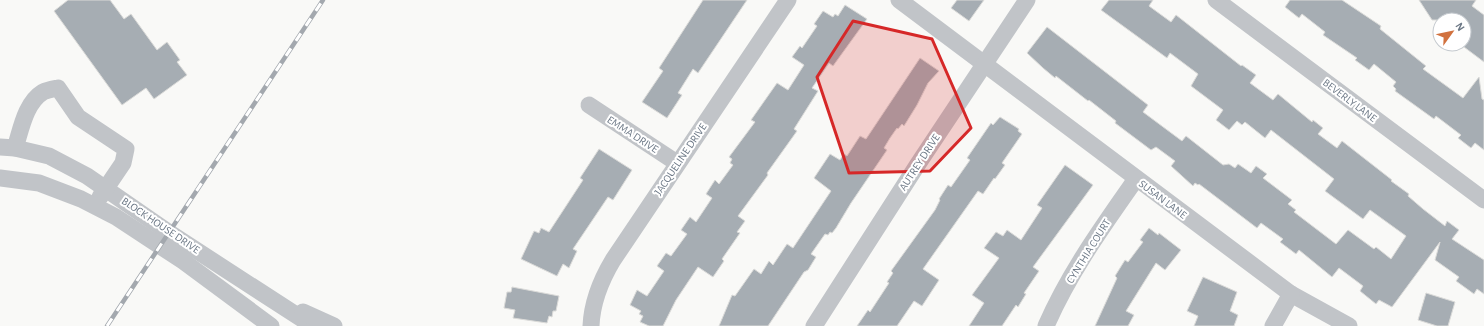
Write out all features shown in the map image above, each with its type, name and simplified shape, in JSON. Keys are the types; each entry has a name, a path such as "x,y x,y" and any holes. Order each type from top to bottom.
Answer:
{"street":[{"name":"JACQUELINE DRIVE","path":"591,326 591,314 601,280 677,163 788,0"},
{"path":"899,0 983,64"},
{"name":"AUTREY DRIVE","path":"814,326 983,64 1027,0"},
{"name":"BEVERLY LANE","path":"1216,0 1484,200"},
{"name":"SUSAN LANE","path":"983,64 1290,294 1349,326"},
{"path":"8,147 35,98 44,92 58,88 78,117 126,150 123,163 94,206"},
{"name":"EMMA DRIVE","path":"589,105 677,163"},
{"name":"BLOCK HOUSE DRIVE","path":"8,147 49,156 106,188 168,232 313,326"},
{"name":"BLOCK HOUSE DRIVE","path":"0,178 39,184 94,206 116,217 183,261 267,324"},
{"name":"CYNTHIA COURT","path":"1046,326 1075,270 1102,227 1136,179"},
{"path":"1273,326 1290,294"},
{"path":"268,296 334,326"}],"highlighted area":[{"path":"853,21 932,39 971,128 930,171 849,173 817,77"}],"building":[{"path":"68,0 110,0 124,19 131,14 157,50 167,42 180,60 177,62 187,75 154,99 146,88 122,105 54,11"},
{"path":"703,0 747,0 698,73 693,69 678,93 682,95 667,118 642,102 663,71 659,68"},
{"path":"957,0 984,0 969,21 951,8"},
{"path":"1109,0 1153,0 1149,6 1171,22 1176,15 1241,66 1242,65 1256,75 1250,83 1273,100 1278,94 1312,122 1313,120 1323,128 1318,134 1337,148 1342,141 1409,194 1408,196 1445,226 1447,221 1459,230 1452,239 1484,260 1484,294 1477,289 1474,294 1456,281 1459,277 1435,260 1440,242 1392,307 1379,300 1376,304 1360,291 1363,286 1339,268 1332,277 1299,250 1296,254 1280,242 1283,239 1261,223 1257,228 1199,184 1198,185 1195,183 1193,186 1171,166 1175,161 1156,147 1151,150 1115,123 1116,121 1089,100 1088,101 1056,76 1055,78 1027,53 1047,27 1148,105 1143,112 1182,141 1186,136 1223,165 1229,164 1235,168 1238,164 1251,173 1256,166 1267,174 1263,178 1292,200 1288,204 1296,210 1294,212 1336,244 1348,230 1374,249 1376,247 1391,259 1406,236 1370,210 1363,219 1325,191 1334,179 1271,130 1265,138 1245,122 1242,125 1237,121 1229,130 1216,120 1223,110 1191,86 1198,74 1170,53 1167,58 1101,10"},
{"path":"1290,0 1342,0 1381,26 1380,29 1426,66 1423,69 1463,98 1479,77 1482,99 1484,100 1484,150 1475,143 1471,148 1458,138 1461,135 1436,116 1434,119 1395,91 1396,89 1393,86 1396,82 1374,64 1369,70 1355,60 1357,58 1323,35 1325,32 1302,14 1299,18 1285,7"},
{"path":"1419,0 1476,0 1472,6 1484,15 1484,62 1471,52 1472,52 1472,12 1432,12 1432,20"},
{"path":"845,5 867,19 833,66 829,63 812,88 818,91 794,129 797,131 767,173 768,175 738,216 745,221 737,232 740,233 722,259 724,261 713,277 698,267 676,300 663,326 649,326 640,322 643,316 639,314 641,311 630,305 637,290 647,296 664,271 657,266 666,253 671,256 687,234 681,230 690,217 696,222 712,198 706,194 715,180 719,184 733,165 730,163 732,159 729,157 755,122 751,120 777,83 788,90 804,65 792,57 800,46 802,48 817,26 814,24 823,11 833,17 835,14 838,16"},
{"path":"920,58 939,71 928,83 904,126 902,124 898,129 897,128 890,138 884,148 887,150 836,228 832,233 830,232 828,235 825,234 811,254 816,257 808,270 804,272 768,326 719,326 732,295 735,296 754,269 761,274 769,261 773,265 787,244 793,248 831,191 814,178 830,154 840,160 844,154 847,156 860,136 866,139"},
{"path":"1000,117 1019,129 1018,131 1022,134 1002,163 1005,165 995,179 994,178 983,194 978,191 923,269 939,280 922,306 914,301 897,326 857,326 868,310 870,312 889,283 887,282 893,273 891,271 935,210 940,200 939,199 948,185 951,187 970,160 967,158 991,123 993,125"},
{"path":"599,149 632,170 613,200 608,197 573,249 577,251 569,268 563,264 557,276 521,259 534,231 539,233 541,228 549,232 583,180 580,178"},
{"path":"1065,165 1093,185 1033,267 1039,271 1024,293 1026,294 1018,307 1016,305 1002,326 969,326 984,303 972,295 999,258 984,248 996,232 1003,236 1007,230 1021,240 1042,208 1037,205"},
{"path":"1149,228 1158,235 1159,233 1181,250 1165,270 1156,263 1126,311 1134,315 1128,326 1095,326 1117,278 1115,276 1125,260 1128,262 1143,242 1140,240"},
{"path":"1203,277 1237,292 1230,311 1238,315 1234,326 1194,326 1198,316 1187,311"},
{"path":"512,287 559,296 556,311 553,311 552,317 549,316 547,323 513,318 515,310 504,308 507,292 511,292"},
{"path":"1426,293 1455,302 1448,326 1437,326 1418,320"}],"railway":[{"path":"107,326 323,0"}]}
